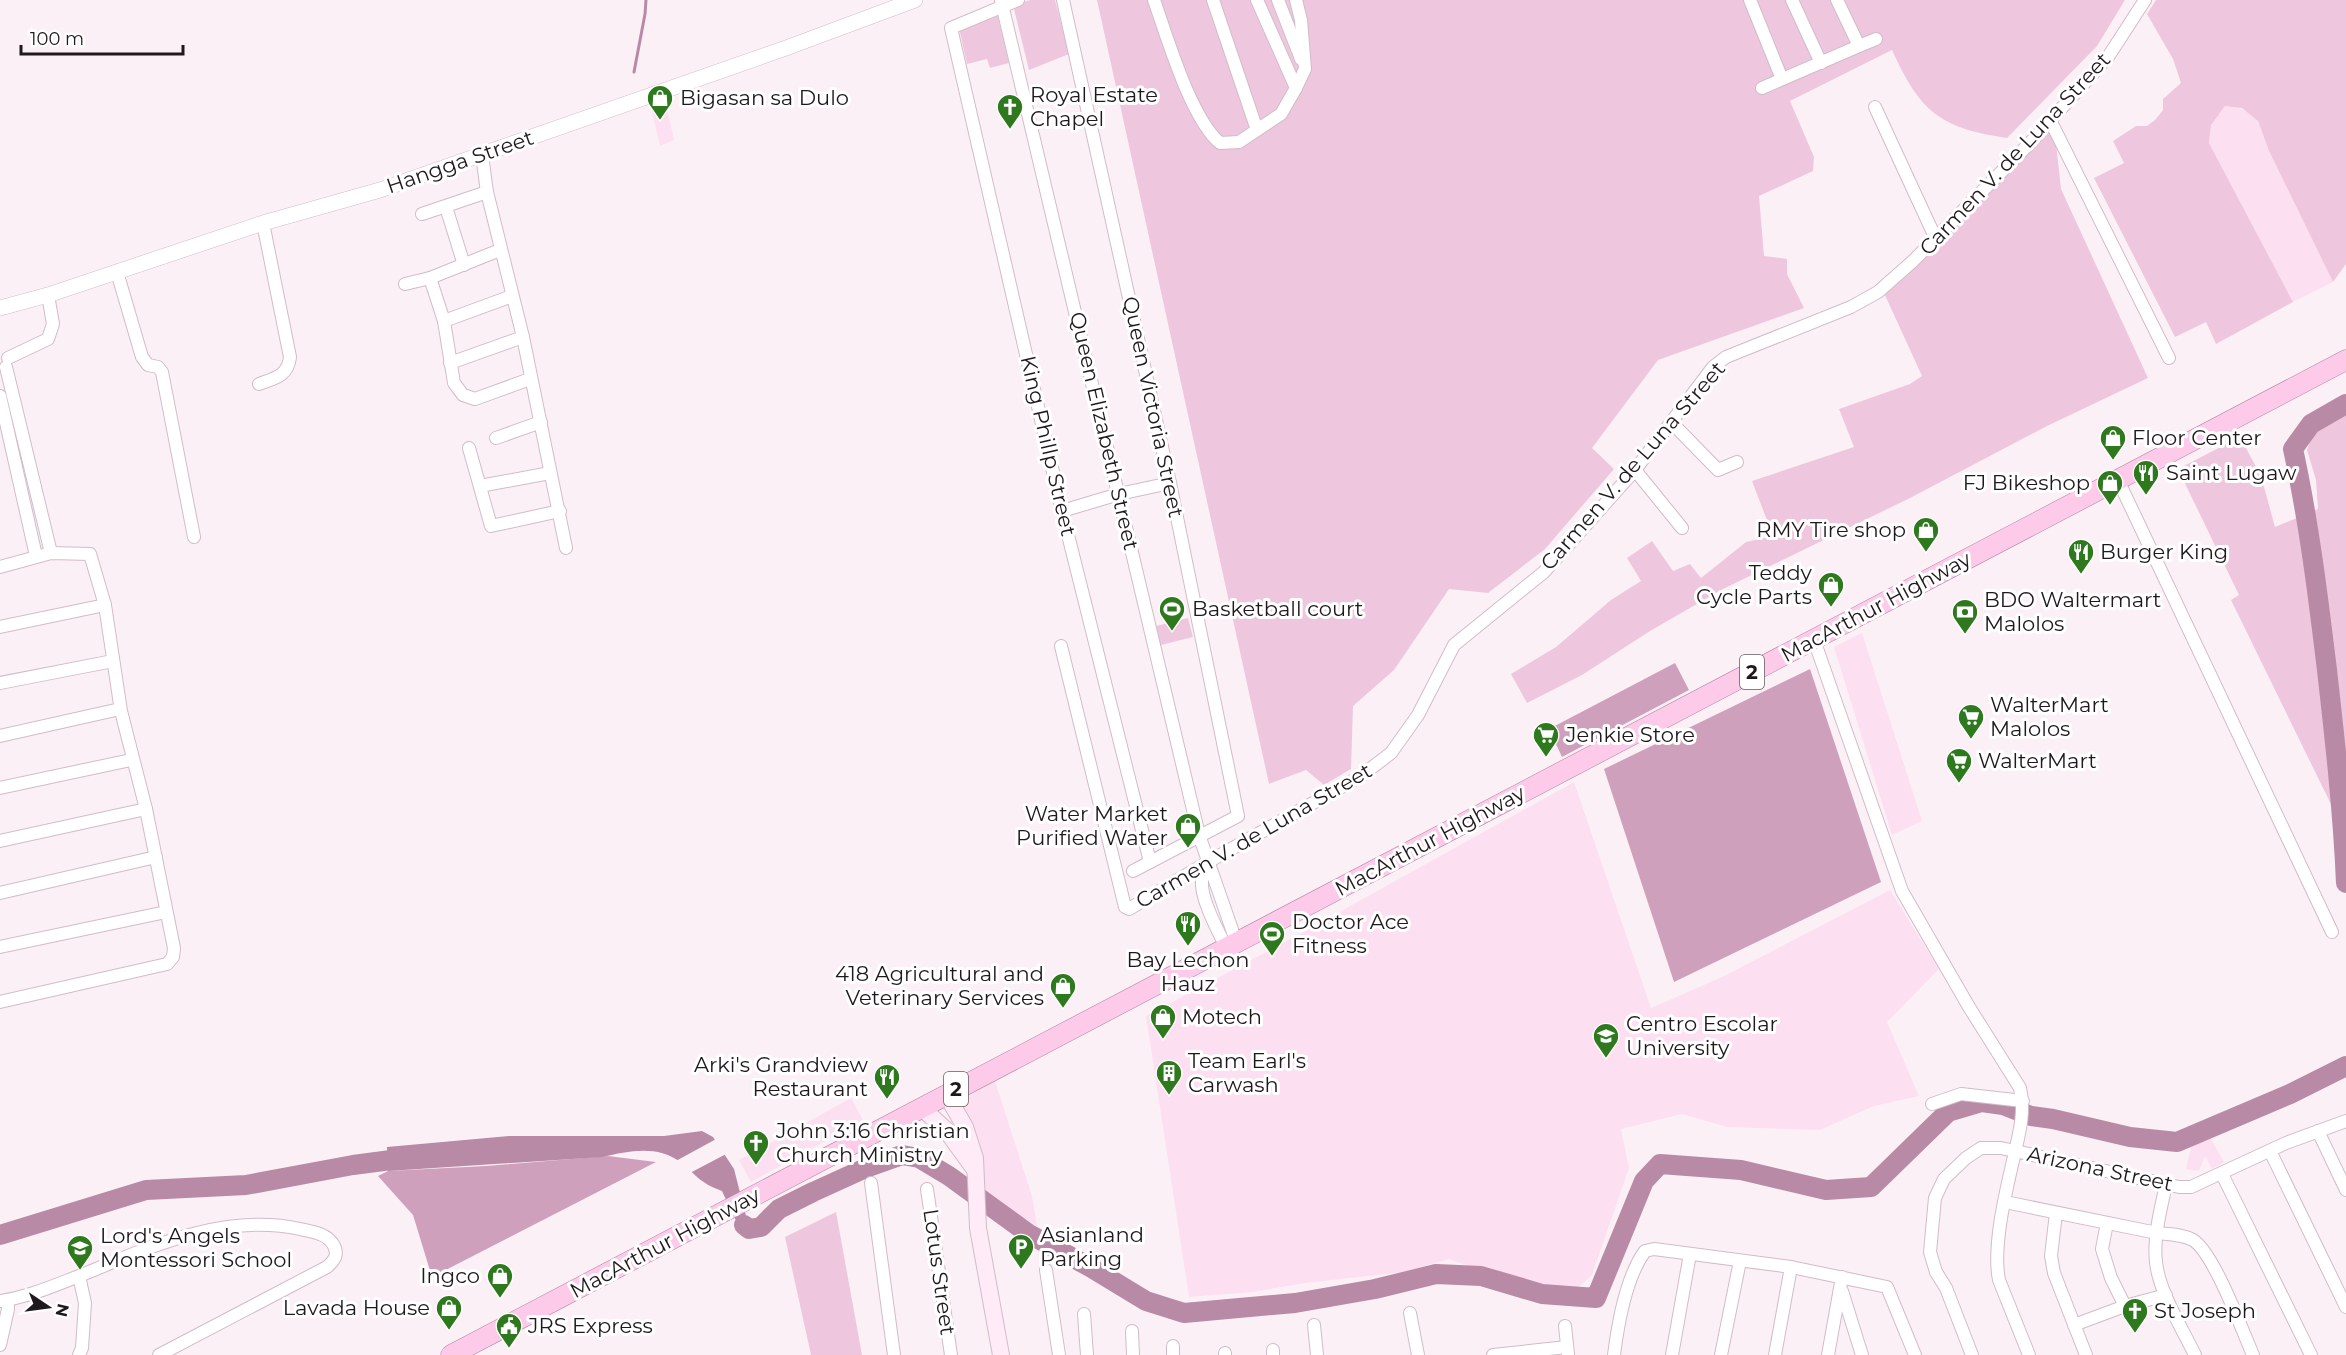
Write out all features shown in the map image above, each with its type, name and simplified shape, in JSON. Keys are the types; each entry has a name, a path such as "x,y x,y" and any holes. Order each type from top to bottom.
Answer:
{"highway":[{"name":"MacArthur Highway","path":"451,1355 2346,360"}],"main road":[{"path":"946,1094 968,1134 975,1158 978,1228 1001,1355"},
{"path":"922,1108 946,1130 976,1174"}],"street":[{"name":"Hangga Street","path":"0,308 48,295 263,223 380,190 786,48 915,0"},
{"path":"1002,3 1018,0"},
{"name":"Queen Victoria Street","path":"1064,0 1170,483 1238,816 1199,835"},
{"path":"1154,0 1180,74 1210,135 1220,143 1239,142 1281,114 1296,88 1305,69 1302,20 1296,0"},
{"path":"1213,0 1257,130"},
{"path":"1257,0 1296,88"},
{"path":"1278,0 1305,69"},
{"path":"1750,0 1782,80"},
{"path":"1792,0 1821,63"},
{"path":"1837,0 1859,46"},
{"name":"Carmen V. de Luna Street","path":"1061,646 1125,907 1129,909 1361,776 1391,753 1418,715 1454,645 1544,572 1635,470 1713,367 1726,357 1851,307 1878,292 2029,144 2108,57 2145,0"},
{"name":"King Phillp Street","path":"1002,3 951,28 1062,511 1150,862"},
{"name":"Queen Elizabeth Street","path":"1002,3 1199,835 1223,906 1231,944"},
{"path":"1762,88 1876,39"},
{"path":"1875,107 1935,237"},
{"path":"2050,120 2169,358"},
{"path":"482,155 487,192 523,337 566,548"},
{"path":"422,214 487,192"},
{"path":"446,207 464,265"},
{"path":"259,384 284,374 290,365 263,223"},
{"path":"405,284 430,278 500,250"},
{"path":"117,272 142,357 148,365 158,367 162,372 194,537"},
{"path":"430,278 444,321 454,383 463,395 469,399 483,398 530,379"},
{"path":"48,295 53,324 48,339 3,362 51,553"},
{"path":"444,321 512,296"},
{"path":"450,363 523,337"},
{"path":"0,396 36,556"},
{"path":"496,438 541,422"},
{"path":"1671,422 1718,470 1737,462"},
{"path":"469,448 491,526 560,511"},
{"path":"1635,470 1682,528"},
{"path":"480,486 550,473"},
{"path":"2118,480 2332,932"},
{"path":"1062,511 1119,494 1170,483"},
{"path":"0,567 51,553 90,554 105,605 120,709 131,760 146,808 174,948 173,957 166,964 0,1002"},
{"path":"0,627 105,605"},
{"path":"1814,640 1902,891 1969,1007 2020,1088 2023,1102 2021,1129 2005,1202 1997,1268 1999,1280 2030,1355"},
{"path":"0,683 112,661"},
{"path":"0,736 120,709"},
{"path":"0,788 131,760"},
{"path":"0,841 146,808"},
{"path":"1133,871 1199,835"},
{"path":"0,892 156,857"},
{"name":"Queen Elizabeth Street","path":"1208,862 1202,880 1210,912 1231,944"},
{"path":"1210,912 1223,906"},
{"path":"0,947 166,912"},
{"path":"1932,1104 1961,1094 2023,1102"},
{"name":"Arizona Street","path":"1972,1355 1946,1288 1936,1272 1930,1252 1935,1198 1944,1179 1966,1158 1981,1149 2015,1150 2166,1184 2191,1187 2270,1151 2346,1121"},
{"path":"2318,1131 2346,1190"},
{"path":"2270,1151 2346,1307"},
{"path":"2222,1174 2312,1355"},
{"path":"871,1183 894,1355"},
{"path":"2166,1184 2157,1233 2156,1262 2160,1282 2195,1355"},
{"name":"Lotus Street","path":"927,1189 951,1355"},
{"path":"2005,1202 2157,1233 2180,1235 2195,1241 2210,1261 2253,1355"},
{"path":"2056,1213 2051,1256 2054,1273 2086,1355"},
{"path":"2107,1223 2102,1249 2111,1278 2125,1306"},
{"path":"0,1345 8,1309 4,1300 38,1293 181,1237 222,1227 291,1227 327,1237 333,1244 336,1253 335,1261 327,1267 159,1355"},
{"path":"1614,1355 1619,1322 1636,1266 1645,1251 1654,1249 1791,1267 1887,1287 1915,1355"},
{"path":"1672,1355 1690,1254"},
{"path":"1721,1355 1740,1261"},
{"path":"1775,1355 1791,1267"},
{"path":"1046,1270 1059,1355"},
{"path":"79,1276 85,1303 82,1348 79,1355"},
{"path":"1828,1355 1842,1277"},
{"path":"1841,1290 1862,1355"},
{"path":"2074,1325 2125,1306 2166,1295"},
{"path":"1410,1313 1418,1355"},
{"path":"1084,1314 1087,1355"},
{"path":"1314,1325 1317,1355"},
{"path":"1493,1355 1568,1351 1565,1326"},
{"path":"1132,1331 1133,1355"}],"shaded area":[{"path":"1030,0 1055,0 1069,54 1029,70 1013,5"},
{"path":"1097,0 2125,0 2097,46 2007,138 1965,129 1935,114 1912,88 1892,50 1790,101 1814,157 1813,171 1759,196 1764,256 1787,259 1787,274 1804,308 1658,360 1592,448 1614,469 1545,549 1488,593 1449,589 1394,670 1353,706 1351,769 1324,785 1306,770 1269,784"},
{"path":"2156,0 2346,0 2346,264 2333,282 2269,151 2258,121 2242,108 2225,106 2211,125 2209,143 2293,302 2216,344 2206,322 2175,337 2094,178 2124,163 2113,141 2136,126 2147,126 2155,120 2163,110 2163,99 2181,83 2173,59 2147,14"},
{"path":"997,13 1009,63 990,68 987,59 967,64 959,28"},
{"path":"666,104 674,140 660,146 651,108"},
{"path":"2232,105 2249,112 2258,121 2269,151 2333,282 2293,302 2209,143 2211,125 2225,106"},
{"path":"2046,127 2056,143 2061,189 2148,378 2047,426 1910,498 1723,589 1650,631 1582,675 1527,703 1511,674 1556,647 1611,600 1641,581 1627,558 1652,541 1673,571 1690,564 1701,578 1746,542 1773,536 1752,481 1854,447 1839,409 1910,384 1922,376 1884,293"},
{"path":"2345,412 2346,835 2231,600 2239,595 2178,469 2240,437 2261,476 2275,527 2318,509 2316,480 2307,450 2313,433"},
{"name":"Basketball court","path":"1188,618 1193,637 1157,646 1152,627"},
{"path":"1862,633 1922,821 1892,835 1834,647"},
{"path":"1675,663 1689,690 1562,757 1549,729"},
{"path":"1810,669 1881,882 1674,982 1604,769"},
{"name":"Centro Escolar University","path":"1574,782 1651,1008 1722,977 1890,890 1939,969 1887,1022 1919,1096 1874,1106 1820,1130 1727,1127 1682,1114 1621,1129 1629,1168 1592,1275 1575,1290 1552,1294 1531,1289 1449,1259 1404,1272 1305,1283 1253,1292 1189,1297 1146,1016"},
{"path":"995,1081 1032,1196 1037,1226 983,1192 981,1169 961,1100"},
{"path":"851,1098 863,1120 751,1182 739,1160"},
{"path":"702,1131 713,1137 734,1169 747,1220 755,1224 765,1220 769,1228 753,1232 739,1227 722,1191 703,1182 680,1162 653,1151 633,1151 603,1157 388,1171 387,1147 509,1136 664,1136"},
{"path":"2210,1137 2224,1162 2212,1169 2205,1156 2199,1171 2186,1169 2191,1147"},
{"path":"608,1156 656,1162 432,1277 413,1215 378,1176 388,1171"},
{"path":"836,1212 862,1355 811,1355 785,1237"}],"pier":[{"path":"718,1138 728,1153 688,1174 674,1162"}],"waterway":[{"path":"634,72 646,0"},
{"path":"2346,404 2311,424 2293,449 2317,587 2336,750 2346,883"},
{"path":"744,1225 749,1229 761,1227 779,1209 868,1167 902,1155 919,1158 949,1176 1029,1234 1146,1301 1184,1313 1295,1303 1375,1289 1436,1274 1481,1276 1542,1294 1596,1298 1644,1181 1660,1164 1741,1170 1826,1190 1871,1187 1948,1112 1982,1102 2003,1105 2031,1116 2130,1137 2177,1142 2290,1094 2346,1066"},
{"path":"0,1235 146,1190 246,1185 353,1165 414,1157"}],"place":[{"name":"Bigasan sa Dulo","path":"660,121"},
{"name":"Royal Estate Chapel","path":"1010,130"},
{"name":"Floor Center","path":"2113,461"},
{"name":"Saint Lugaw","path":"2146,496"},
{"name":"FJ Bikeshop","path":"2110,506"},
{"name":"RMY Tire shop","path":"1926,553"},
{"name":"Burger King","path":"2081,575"},
{"name":"Teddy Cycle Parts","path":"1831,608"},
{"name":"Basketball court","path":"1172,632"},
{"name":"BDO Waltermart Malolos","path":"1965,635"},
{"name":"WalterMart Malolos","path":"1971,740"},
{"name":"Jenkie Store","path":"1546,758"},
{"name":"WalterMart","path":"1959,784"},
{"name":"Water Market Purified Water","path":"1188,849"},
{"name":"Bay Lechon Hauz","path":"1188,947"},
{"name":"Doctor Ace Fitness","path":"1272,957"},
{"name":"418 Agricultural and Veterinary Services","path":"1063,1009"},
{"name":"Motech","path":"1163,1040"},
{"name":"Centro Escolar University","path":"1606,1059"},
{"name":"Team Earl's Carwash","path":"1169,1096"},
{"name":"Arki's Grandview Restaurant","path":"887,1100"},
{"name":"John 3:16 Christian Church Ministry","path":"756,1166"},
{"name":"Asianland Parking","path":"1021,1270"},
{"name":"Lord's Angels Montessori School","path":"80,1271"},
{"name":"Ingco","path":"500,1299"},
{"name":"Lavada House","path":"449,1331"},
{"name":"St Joseph","path":"2135,1334"},
{"name":"JRS Express","path":"509,1349"}]}
